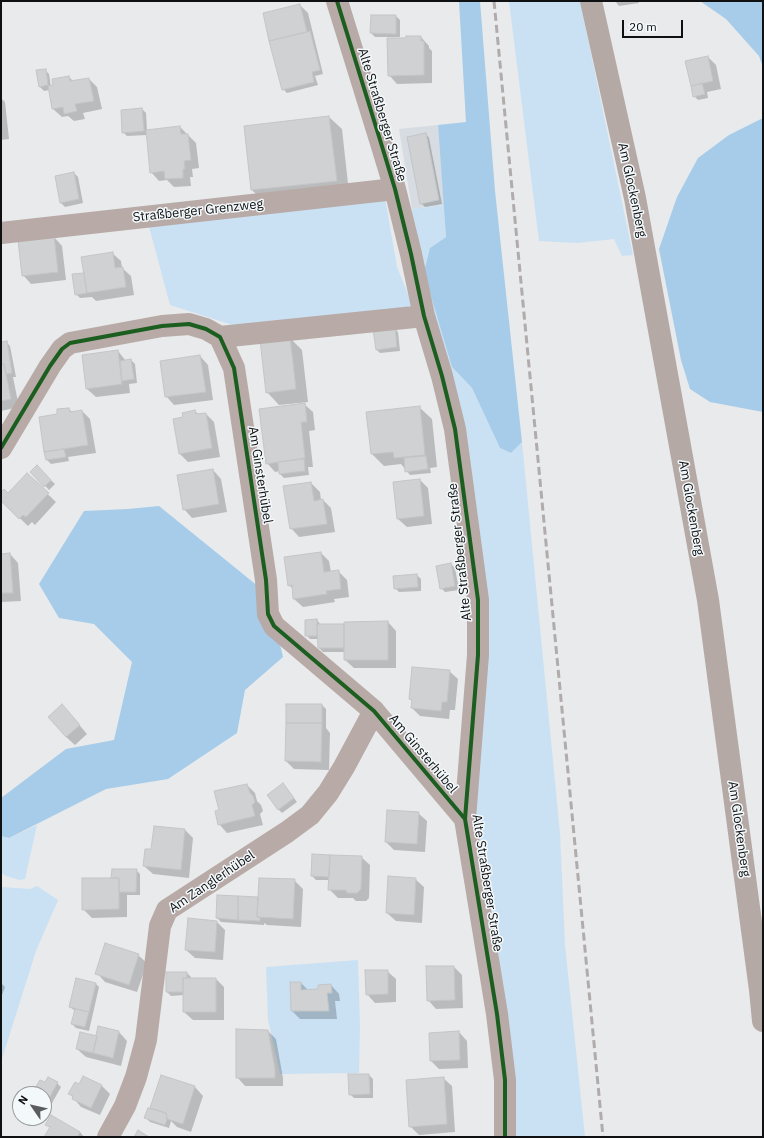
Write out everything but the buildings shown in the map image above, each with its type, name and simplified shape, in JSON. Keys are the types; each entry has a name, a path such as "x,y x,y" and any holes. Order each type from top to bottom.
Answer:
{"main road":[{"name":"Am Glockenberg","path":"591,1 635,198 708,600 763,1021"}],"street":[{"name":"Alte Straßberger Straße","path":"336,1 394,189 411,254 424,316 442,376 455,428 478,600 478,656 465,819 497,1014 506,1080 505,1137"},
{"name":"Straßberger Grenzweg","path":"1,233 394,189"},
{"path":"1,448 50,366 62,349 70,343 162,326 189,324 206,329 220,338 424,316"},
{"name":"Am Ginsterhübel","path":"220,338 234,368 266,580 268,614 274,626 374,711 465,819"},
{"name":"Am Zanglerhübel","path":"108,1137 125,1106 136,1078 146,1040 160,926 167,910 288,832 310,815 332,786 374,711"}],"shaded area":[{"path":"459,1 480,1 495,191 522,442 511,453 500,448 472,388 452,367 424,272 430,248 446,237 438,125 466,122"},
{"path":"509,1 580,1 633,255 622,256 614,239 577,243 539,241"},
{"path":"700,1 763,1 763,67 759,56 726,19"},
{"path":"763,118 763,412 710,402 690,389 681,360 659,249 677,197 698,158 729,135"},
{"path":"438,125 444,205 412,209 399,129"},
{"path":"385,198 397,267 414,309 242,328 170,305 148,223"},
{"path":"444,205 446,237 430,248 443,332 452,367 472,388 500,448 511,453 522,442 560,833 565,945 585,1137 514,1137 476,816 481,696 437,329 412,230 412,209"},
{"path":"159,506 259,587 279,640 283,657 245,690 237,733 168,779 106,789 9,838 1,836 1,798 66,749 114,740 132,662 94,624 59,618 39,584 84,511"},
{"path":"37,825 25,879 20,880 1,873 1,836 9,838"},
{"path":"37,886 58,900 36,951 1,1062 1,887 30,889"},
{"path":"358,960 360,1026 359,1073 280,1074 268,1020 266,967"}],"railway":[{"path":"494,1 603,1137"}],"cycle path":[{"path":"337,1 395,189 424,316 442,376 455,429 478,600 478,655 465,819 497,1014 505,1080 505,1137"},
{"path":"1,448 50,366 62,349 70,343 162,326 189,324 206,329 220,337 234,368 266,580 268,614 274,626 374,711 465,819"}]}
